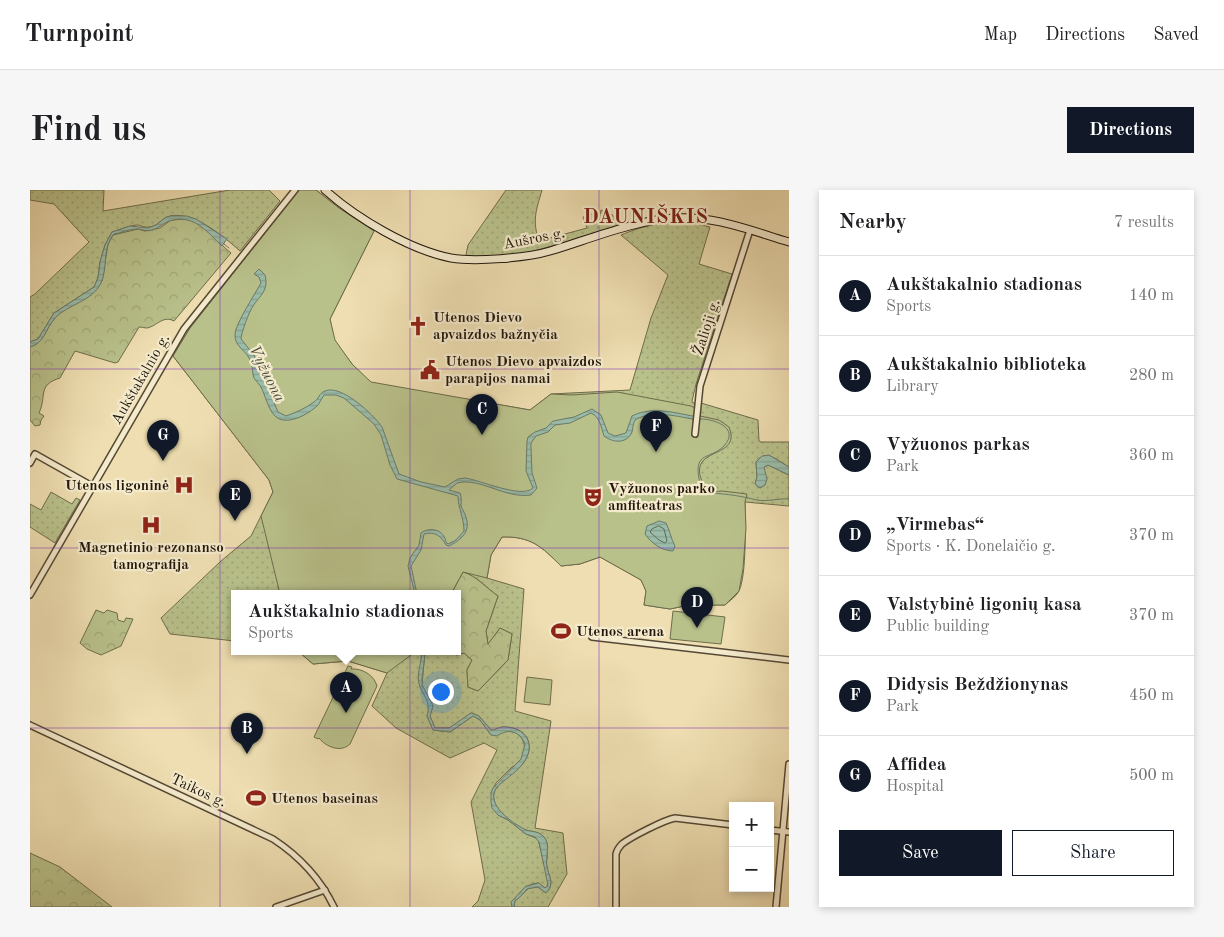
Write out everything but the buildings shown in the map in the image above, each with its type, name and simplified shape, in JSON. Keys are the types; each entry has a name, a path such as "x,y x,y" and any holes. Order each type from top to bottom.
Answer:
{"street":[{"name":"Aukštakalnio g.","path":"30,596 168,354 192,318 295,190"},
{"name":"Aušros g.","path":"325,190 352,211 383,230 419,247 452,258 500,258 546,252 624,229 684,217 713,220 789,242"},
{"name":"Žalioji g.","path":"695,434 700,386 750,230"},
{"path":"30,463 35,454 92,486"},
{"path":"592,637 789,660"},
{"name":"Taikos g.","path":"30,725 273,839 301,861 315,876 334,907"},
{"path":"776,907 789,764"},
{"path":"616,907 617,850 625,842 670,819 681,818 729,824"},
{"path":"774,830 789,832"},
{"path":"276,907 325,890"}],"green space":[{"path":"30,190 104,190 103,211 230,190 269,190 280,201 240,251 208,226 189,217 179,215 167,217 153,226 135,225 112,232 105,245 98,278 94,287 54,313 38,339 30,342 30,297 89,242 54,204 30,200"},
{"path":"299,190 316,190 374,231 330,319 334,340 352,364 371,383 530,410 551,394 630,390 651,318 668,275 621,235 646,226 674,221 691,222 710,227 699,264 732,274 692,401 699,410 701,403 758,420 759,441 761,442 789,442 789,467 772,457 764,456 760,458 756,462 757,477 755,484 760,488 765,485 764,467 768,465 789,475 789,506 745,502 745,548 742,583 738,593 725,605 689,605 670,609 644,605 646,591 641,580 600,557 580,564 561,566 542,548 521,538 502,537 491,555 487,578 524,589 515,711 551,721 535,828 563,833 567,874 548,907 515,907 515,901 530,887 538,887 546,893 549,890 551,880 547,867 547,844 544,837 540,834 526,830 513,823 501,813 494,800 497,787 521,766 526,759 529,746 528,740 521,731 514,728 502,727 491,730 479,716 471,713 450,728 435,728 430,716 433,706 422,685 425,655 461,655 464,653 472,660 467,670 468,687 478,691 508,660 512,634 500,628 488,645 486,631 498,596 477,579 463,572 453,590 416,590 411,563 421,550 424,535 429,533 440,536 444,543 449,546 459,541 465,535 468,523 461,506 460,493 449,490 457,483 473,482 516,495 532,493 537,487 532,473 531,443 536,436 548,432 555,425 570,423 593,413 600,421 604,436 613,440 619,440 628,438 635,420 642,417 658,414 698,420 698,417 665,411 648,411 632,416 626,433 615,436 608,433 601,415 593,409 574,417 553,421 546,428 528,437 526,471 533,488 527,491 510,490 465,478 458,479 445,488 421,482 399,474 382,427 372,415 348,396 332,390 325,391 321,393 316,401 300,410 286,416 278,412 254,355 241,339 249,313 265,289 265,275 259,269 255,274 259,277 261,283 236,329 235,339 247,355 252,365 254,378 261,387 274,415 284,420 303,416 318,405 324,395 332,394 339,396 352,403 378,429 390,465 397,479 459,496 464,531 456,540 448,544 443,535 437,530 421,533 419,545 410,558 408,566 414,590 231,590 231,641 170,634 161,618 221,561 251,536 273,492 269,480 173,356 190,328","holes":["235,289 243,292 242,298 231,317 226,341 235,361 263,406 270,423 268,430 263,434 265,439 270,441 269,433 277,426 280,433 279,443 299,458 296,464 304,470 309,466 318,467 312,486 296,489 280,482 239,424 218,380 212,357 213,334 220,311 225,302","607,477 625,483 650,484 653,490 652,499 640,514 619,533 594,552 582,558 571,562 562,561 534,540 512,534 517,524 531,509 546,499 561,495 566,501 558,529 562,533 565,532 580,516 598,508 607,491 596,482 598,479"]},
{"path":"299,190 316,190 374,231 330,319 335,340 352,364 371,382 530,410 551,394 572,395 617,392 691,406 699,410 700,416 719,420 729,427 731,435 728,445 703,461 700,473 705,486 712,492 722,491 747,494 745,502 746,528 743,569 739,591 725,605 689,605 670,609 644,605 646,591 641,580 600,557 580,564 561,566 542,548 521,538 512,537 502,537 491,555 487,578 463,572 453,590 279,590 261,516 273,492 269,480 173,356 190,328"},
{"path":"506,190 542,190 535,221 539,241 587,228 583,217 592,214 594,217 598,216 601,210 613,216 617,220 619,227 527,253 481,257 466,255 468,245"},
{"path":"187,219 200,225 231,253 174,321 167,319 151,327 139,327 118,362 115,363 75,351 60,378 48,384 45,388 39,413 44,416 40,425 35,426 30,420 30,347 42,339 60,313 102,281 108,244 113,235 138,229 145,231 160,228 171,220"},
{"path":"51,492 72,504 76,498 80,500 55,543 30,527 30,504 41,510"},
{"path":"463,572 477,579 498,596 486,631 488,644 500,628 512,634 508,660 478,691 468,687 467,670 472,660 464,653 461,654 461,590 453,590"},
{"path":"96,610 104,613 107,610 117,613 118,620 124,622 126,618 133,619 121,646 101,655 87,649 80,643"},
{"path":"673,611 725,617 721,644 670,639"},
{"path":"302,655 421,655 419,683 428,702 429,711 427,716 433,730 450,732 473,716 480,720 491,735 510,731 521,737 524,742 524,754 517,764 496,783 491,793 498,815 526,834 538,839 548,880 547,888 543,888 539,883 529,885 519,895 512,907 472,907 478,901 485,880 471,802 497,750 484,743 450,758 396,728 372,706 387,673 348,661 313,664"},
{"path":"302,655 411,655 387,673 348,661 313,664"},
{"path":"348,666 352,667 351,669 367,673 377,686 350,744 342,748 334,748 319,738 314,737"},
{"path":"527,677 552,680 550,705 524,702"},
{"path":"30,853 60,867 112,907 30,907"}],"water":[{"path":"171,216 187,216 196,219 227,239 222,246 200,226 181,219 170,221 150,231 134,229 114,234 106,251 103,277 97,289 86,299 60,313 42,339 30,347 30,342 38,339 54,313 94,287 98,278 105,245 112,232 130,226 148,228"},
{"path":"259,269 265,275 266,285 249,313 241,339 254,355 278,412 286,416 297,412 314,402 325,391 332,390 348,396 372,415 382,427 399,474 421,482 445,487 458,479 465,478 511,490 528,491 533,488 526,471 528,437 546,428 553,421 574,417 592,409 601,415 608,433 615,436 626,433 632,416 640,413 666,411 699,417 698,420 658,414 642,417 635,420 632,432 627,439 615,441 604,436 598,420 591,413 570,423 555,425 548,432 536,436 531,443 531,447 532,473 537,488 531,495 512,494 475,483 457,483 449,490 460,493 461,506 467,522 466,531 461,538 449,546 437,535 431,533 424,534 421,550 411,566 416,590 414,590 408,566 410,558 419,545 421,533 437,530 443,535 448,544 456,540 464,531 458,496 397,479 390,465 381,435 374,424 344,398 336,395 324,395 314,409 303,416 290,420 279,419 274,415 261,387 254,378 252,365 247,355 235,339 236,329 261,283 259,277 254,274"},
{"path":"769,455 789,467 789,475 768,465 764,467 767,479 765,485 760,488 755,484 757,477 756,462 762,456"},
{"path":"659,521 666,523 675,546 673,551 657,546 645,534 647,526"},
{"path":"421,655 425,655 422,685 433,706 430,716 435,728 449,728 471,713 479,716 491,730 504,727 514,729 521,732 528,741 529,747 526,760 519,769 497,787 494,793 494,800 507,818 526,830 542,835 546,840 547,867 551,883 546,893 538,887 527,889 515,901 515,907 512,907 511,902 526,886 539,883 545,888 548,885 539,842 535,837 526,834 498,815 492,808 491,802 493,788 521,759 525,744 523,740 513,732 505,732 497,736 491,735 480,720 473,716 450,732 433,730 427,716 427,703 418,679"}],"waterway":[{"name":"Vyžuona","path":"224,244 229,248"},
{"name":"Vyžuona","path":"698,419 717,422 723,425 729,434 724,446 704,457 699,464 699,479 706,491 761,500 789,499"}],"place":[{"name":"Utenos Dievo apvaizdos bažnyčia","path":"418,326"},
{"name":"Utenos Dievo apvaizdos parapijos namai","path":"430,370"},
{"name":"Vyžuonos parkas","path":"482,435"},
{"name":"Didysis Beždžionynas","path":"656,452"},
{"name":"Affidea","path":"163,461"},
{"name":"Utenos ligoninė","path":"184,485"},
{"name":"Vyžuonos parko amfiteatras","path":"593,497"},
{"name":"Valstybinė ligonių kasa","path":"235,521"},
{"name":"Magnetinio rezonanso tamografija","path":"151,525"},
{"name":"„Virmebas“","path":"697,628"},
{"name":"Utenos arena","path":"561,631"},
{"name":"Aukštakalnio stadionas","path":"346,713"},
{"name":"Aukštakalnio biblioteka","path":"247,754"},
{"name":"Utenos baseinas","path":"256,798"}],"district":[{"name":"DAUNIŠKIS","path":"646,216"}]}
